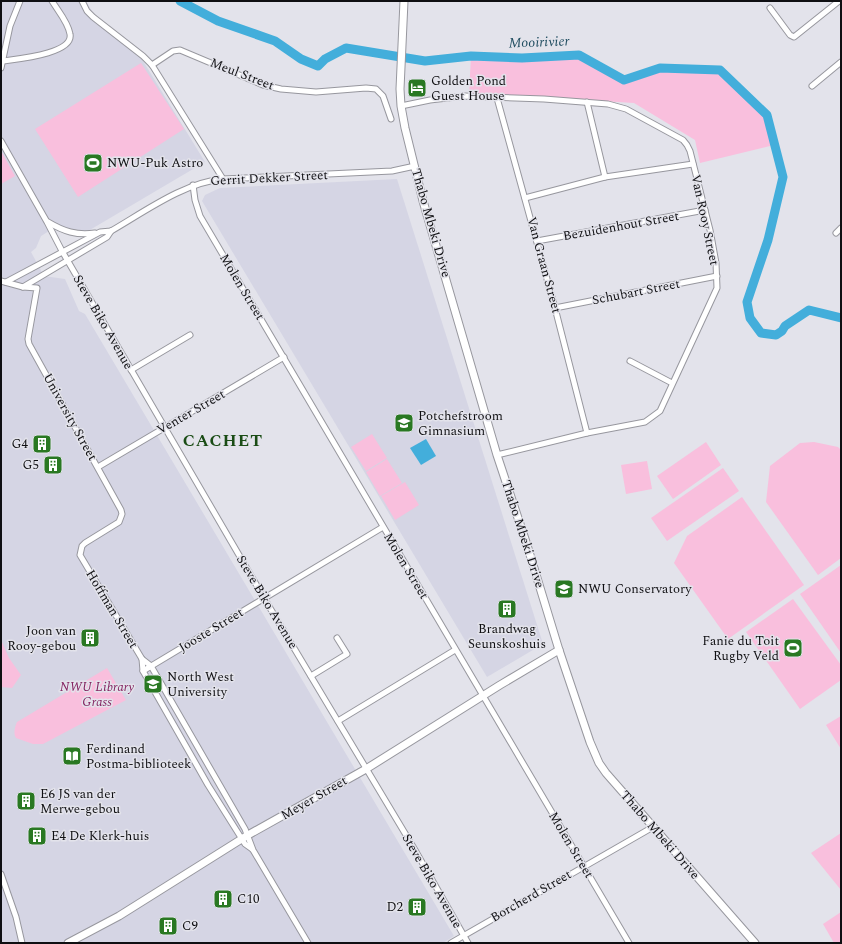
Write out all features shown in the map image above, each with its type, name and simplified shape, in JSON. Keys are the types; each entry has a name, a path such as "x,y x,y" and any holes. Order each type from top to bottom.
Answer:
{"main road":[{"name":"Thabo Mbeki Drive","path":"404,1 400,71 401,106 423,201 497,455 590,742 599,763 606,773 755,943"},
{"name":"Meyer Street","path":"68,943 119,916 245,837 366,768 559,650"}],"street":[{"path":"1,68 10,26 20,1"},
{"path":"3,61 54,51 64,46 69,41 71,38 69,29 52,1"},
{"path":"82,1 87,11 93,17 143,56 152,65 223,179"},
{"path":"770,8 790,35 794,37 839,1"},
{"name":"Meul Street","path":"152,65 173,51 180,50 263,85 281,89 316,92 366,88 376,89 383,96 391,118"},
{"path":"812,86 841,62"},
{"name":"Van Rooy Street","path":"401,106 430,100 465,96 608,104 626,109 682,140 690,151 705,210 716,263 717,288 660,411 645,422 587,433 497,455"},
{"name":"Van Graan Street","path":"497,98 537,241 587,433"},
{"path":"587,102 605,176"},
{"name":"Steve Biko Avenue","path":"1,141 67,260 164,427 264,598 415,850 468,943"},
{"path":"525,198 605,176 693,164"},
{"name":"Gerrit Dekker Street","path":"4,281 100,232 111,230 193,186 213,180 400,170 415,166"},
{"name":"Molen Street","path":"193,186 195,200 200,216 629,943"},
{"name":"Bezuidenhout Street","path":"537,241 705,210"},
{"path":"47,222 74,234 84,235 100,232"},
{"path":"836,233 841,228"},
{"name":"Gerrit Dekker Street","path":"23,287 107,237 111,230"},
{"name":"Schubart Street","path":"555,308 717,276"},
{"name":"University Street","path":"4,281 23,287 37,288 28,339 29,344 122,510 119,522 82,546 80,555 83,559"},
{"path":"131,370 190,334"},
{"name":"Venter Street","path":"98,467 284,357"},
{"path":"630,361 672,383"},
{"name":"Jooste Street","path":"143,671 383,527"},
{"name":"Hoffman Street","path":"83,559 142,659 151,666 245,837 245,844 253,850 308,943"},
{"path":"311,676 347,654 337,638"},
{"path":"338,721 455,650"},
{"name":"Hoffman Street","path":"142,659 143,671 208,785 245,837"},
{"name":"Borcherd Street","path":"452,943 583,866 653,827"},
{"path":"1,874 16,916 22,943"}],"shaded area":[{"name":"North West University","path":"1,1 86,1 96,18 140,56 205,162 83,234 59,225 41,236 36,248 31,252 44,276 65,279 79,311 85,314 454,936 443,943 1,943"},
{"name":"Potchefstroom Gimnasium","path":"397,179 543,644 487,677 202,201 205,195 220,188"}],"green space":[{"path":"579,55 624,80 660,68 720,70 767,115 774,145 700,163 695,140 634,103 469,93 471,56 522,58"},
{"name":"NWU-Puk Astro","path":"141,63 184,129 78,197 35,129"},
{"path":"1,151 15,176 1,184"},
{"path":"372,434 387,458 366,471 351,447"},
{"path":"706,442 721,465 673,499 657,476"},
{"path":"814,442 838,447 841,450 841,558 818,575 766,502 770,466 800,443"},
{"path":"387,459 402,483 380,496 366,472"},
{"path":"647,461 652,489 626,494 621,465"},
{"path":"723,468 739,491 667,541 651,518"},
{"path":"405,482 419,505 395,520 381,496"},
{"path":"742,497 804,585 728,639 674,563 687,536"},
{"path":"841,565 841,653 800,594"},
{"name":"Fanie du Toit Rugby Veld","path":"793,599 841,665 841,680 800,709 746,632"},
{"path":"1,640 9,658 21,675 12,688 1,687"},
{"name":"NWU Library Grass","path":"107,668 126,700 43,744 33,744 16,738 14,732 17,722"},
{"path":"841,716 841,749 826,725"},
{"path":"841,833 841,890 811,853"},
{"path":"841,912 841,943 834,943 823,924"}],"water":[{"path":"426,439 436,456 421,465 410,448"}],"waterway":[{"name":"Mooirivier","path":"180,1 218,21 275,41 301,59 318,66 325,59 346,48 425,61 471,56 522,58 579,55 624,80 660,68 720,70 767,115 783,177 768,240 747,302 750,318 761,333 776,335 782,331 785,326 809,310 841,318"}],"place":[{"name":"Golden Pond Guest House","path":"417,88"},
{"name":"NWU-Puk Astro","path":"93,163"},
{"name":"Potchefstroom Gimnasium","path":"404,423"},
{"name":"G4","path":"42,444"},
{"name":"G5","path":"53,465"},
{"name":"NWU Conservatory","path":"564,589"},
{"name":"Brandwag Seunskoshuis","path":"507,609"},
{"name":"Joon van Rooy-gebou","path":"90,638"},
{"name":"Fanie du Toit Rugby Veld","path":"793,648"},
{"name":"North West University","path":"153,684"},
{"name":"Ferdinand Postma-biblioteek","path":"72,756"},
{"name":"E6 JS van der Merwe-gebou","path":"26,801"},
{"name":"E4 De Klerk-huis","path":"37,836"},
{"name":"C10","path":"223,899"},
{"name":"D2","path":"417,907"},
{"name":"C9","path":"168,926"}],"district":[{"name":"CACHET","path":"223,441"}]}
